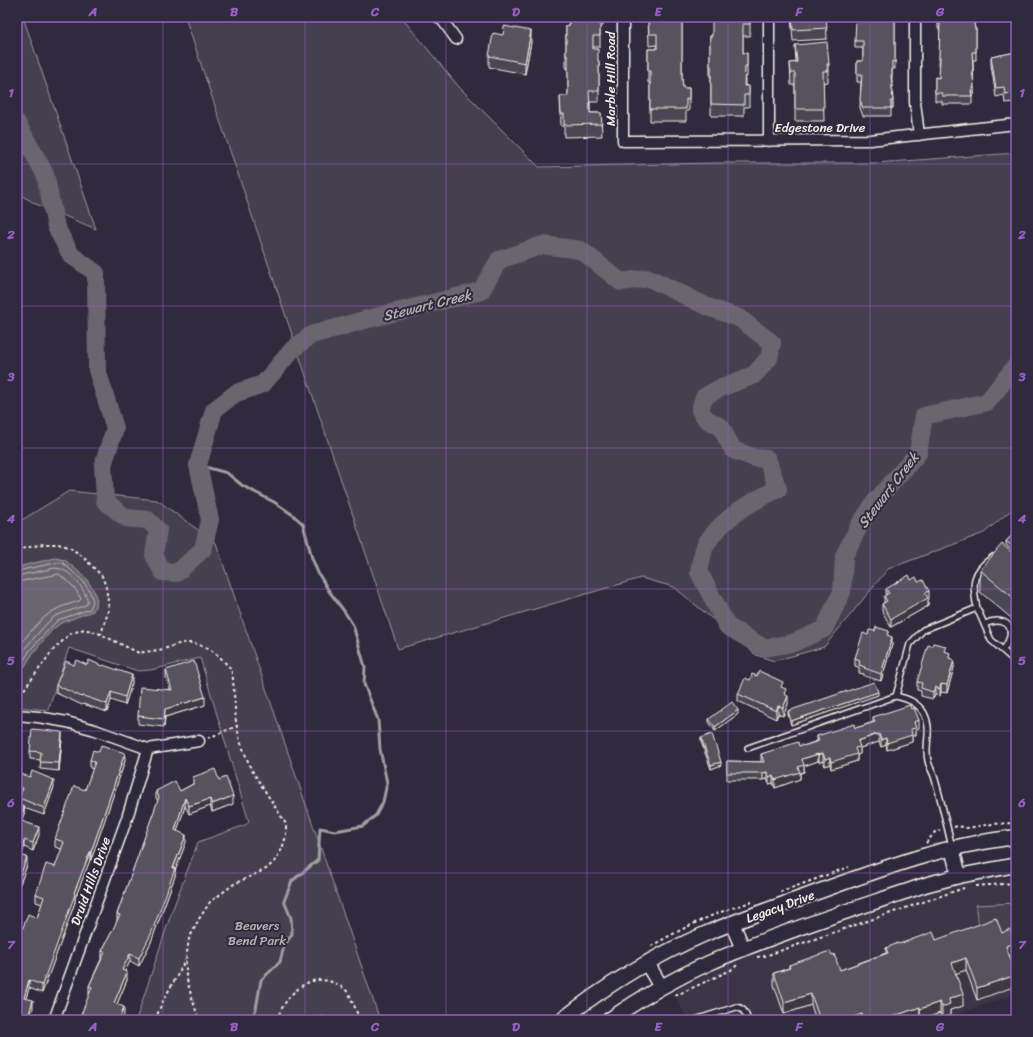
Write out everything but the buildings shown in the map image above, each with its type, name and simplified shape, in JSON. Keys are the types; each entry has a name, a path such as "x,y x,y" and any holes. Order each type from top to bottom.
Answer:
{"main road":[{"name":"Legacy Drive","path":"562,1020 583,1003 647,963 697,938 732,923 926,855 952,848 1016,836"},
{"path":"952,848 959,876"},
{"name":"Legacy Drive","path":"609,1020 661,987 707,963 743,949 928,884 959,876 1016,865"},
{"path":"732,923 743,949"},
{"path":"647,963 661,987"}],"street":[{"path":"438,17 443,21 456,39"},
{"name":"Marble Hill Road","path":"623,17 624,141"},
{"path":"769,17 769,141"},
{"path":"915,17 915,99 919,135"},
{"name":"Edgestone Drive","path":"624,141 870,140 1016,124"},
{"path":"17,715 67,722 95,730 148,749 199,741"},
{"name":"Druid Hills Drive","path":"54,1020 127,818 148,749"}],"lane":[{"path":"998,556 985,562 977,574 973,587 977,608 991,640 1016,662"},
{"path":"896,696 910,644 923,630 977,608"},
{"path":"985,624 992,621 998,621 1004,622 1008,626 1011,633 1010,638 1003,650"},
{"path":"748,748 896,696 907,698 917,704 924,714 928,726 929,736 926,748 928,762 934,775 952,848"},
{"path":"695,1020 736,1007 740,1007 743,1010 748,1020"}],"path":[{"path":"17,550 43,544 58,544 69,547 82,556 102,576 106,587 109,610 101,634"},
{"path":"17,709 20,695 54,650 70,634 84,629 101,634 139,653 164,649 181,644 193,643 208,648 219,656 231,669 237,726 240,740 251,769 286,824 286,836 282,850 274,862 266,869 234,884 210,902 189,939 186,959 186,976 199,1020"},
{"path":"199,741 237,726"},
{"path":"972,886 1016,883"},
{"path":"756,957 765,956 882,915 967,888"},
{"path":"156,1020 164,1000 186,959"},
{"path":"675,994 679,994 733,969 737,965"},
{"path":"277,1020 286,1000 302,986 309,982 325,980 335,983 349,993 359,1020"}],"shaded area":[{"path":"1016,877 1016,994 940,1020 687,1020 676,998 677,989 724,966 757,953 933,891 976,880"}],"green space":[{"path":"17,17 23,17 96,229 38,205 17,193"},
{"path":"185,17 401,17 459,87 539,167 712,163 875,163 1016,153 1016,506 984,533 888,569 824,647 774,661 756,655 674,587 641,578 398,649"},
{"name":"Beavers Bend Park","path":"69,491 157,500 216,543 380,1020 136,1020 172,911 198,842 245,825 249,822 200,658 151,670 138,671 69,648 48,710 17,707 17,523"},
{"path":"1016,903 1016,985 984,935 977,914 976,905"}],"water":[{"path":"55,558 65,560 86,578 94,591 97,601 93,611 61,623 53,629 33,653 25,666 18,669 17,567"}],"waterway":[{"name":"Stewart Creek","path":"17,123 45,174 56,227 71,255 96,273 97,370 115,428 103,465 105,501 126,518 148,520 158,530 154,555 163,572 177,573 203,549 210,520 198,465 214,410 236,393 263,384 292,350 311,335 368,319 481,291 499,260 543,245 581,250 621,282 649,278 708,307 739,318 772,343 769,358 754,375 720,388 704,397 700,410 706,419 721,427 733,450 755,458 767,459 778,489 747,505 720,526 706,544 699,572 727,626 764,648 793,643 824,629 842,592 844,556 859,526 875,502 918,453 924,416 987,402 1016,366"},
{"path":"198,465 227,473 243,486 274,502 303,524 312,558 318,573 353,625 365,667 364,684 378,720 380,749 387,783 383,802 376,815 363,826 335,831 320,828 318,860 292,881 284,901 291,918 292,934 284,946 280,962 261,980 256,1009 251,1020"}]}
